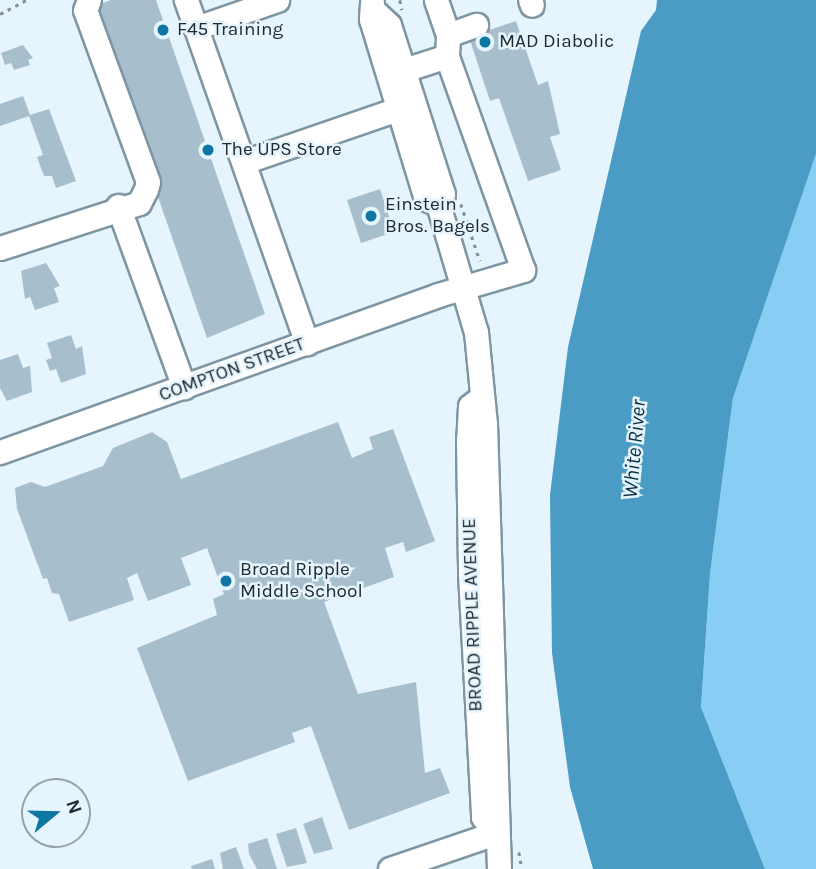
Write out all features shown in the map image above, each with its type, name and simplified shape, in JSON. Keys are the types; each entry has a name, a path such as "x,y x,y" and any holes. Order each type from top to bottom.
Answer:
{"street":[{"path":"0,248 118,206 139,203 148,182 85,10 89,0"},
{"path":"186,0 307,343"},
{"path":"196,28 277,0"},
{"path":"436,0 447,45"},
{"name":"BROAD RIPPLE AVENUE","path":"372,5 389,25 404,70 443,194 438,204 476,332 485,424 487,605 500,801 496,833 499,869"},
{"name":"BROAD RIPPLE AVENUE","path":"372,5 371,19 426,199 438,204"},
{"path":"404,70 476,25"},
{"name":"COMPTON STREET","path":"0,452 464,288 523,270 447,45"},
{"path":"244,162 398,109"},
{"path":"118,206 184,387"},
{"path":"390,869 496,833"}],"path":[{"path":"0,14 26,0"}],"shaded area":[{"path":"816,154 816,869 765,869 701,707 710,574 733,398"}],"water":[{"name":"White River","path":"657,0 816,0 816,154 733,398 710,574 701,707 765,869 593,869 570,787 552,653 550,495 568,347 641,31 656,10"}],"building":[{"path":"111,0 156,0 265,314 207,338 92,7"},
{"path":"516,21 538,85 548,81 560,134 550,137 561,170 528,181 499,98 490,101 469,37"},
{"path":"23,45 33,58 28,60 30,65 14,70 11,63 5,65 1,53"},
{"path":"23,96 30,115 49,109 76,181 56,188 52,176 44,176 37,157 43,155 29,116 0,126 0,104"},
{"name":"Einstein Bros. Bagels","path":"380,189 394,232 361,243 347,200"},
{"path":"46,263 60,286 54,288 59,302 35,310 30,297 25,299 21,271"},
{"path":"71,335 76,349 82,346 86,374 61,383 56,369 50,371 46,360 52,358 47,343"},
{"path":"18,354 23,368 30,366 32,392 7,401 0,388 0,360"},
{"name":"Broad Ripple Middle School","path":"338,422 352,458 373,449 369,437 393,429 435,541 406,552 403,542 385,548 394,577 324,602 358,694 416,682 425,773 440,768 450,793 349,830 311,726 292,733 295,742 188,781 137,648 217,615 213,599 224,594 207,548 181,558 191,585 148,601 137,573 127,578 134,600 69,622 59,594 52,593 47,578 43,579 17,509 15,488 31,482 45,487 103,466 113,448 152,432 167,442 181,479"},
{"path":"322,817 333,849 314,854 303,824"},
{"path":"296,828 307,863 287,867 276,834"},
{"path":"267,838 277,869 257,869 249,854 248,844"},
{"path":"236,847 244,869 223,869 220,853"},
{"path":"212,859 215,869 192,869 191,866"}],"place":[{"name":"F45 Training","path":"163,30"},
{"name":"MAD Diabolic","path":"485,42"},
{"name":"The UPS Store","path":"208,150"},
{"name":"Einstein Bros. Bagels","path":"371,216"},
{"name":"Broad Ripple Middle School","path":"226,581"}]}
